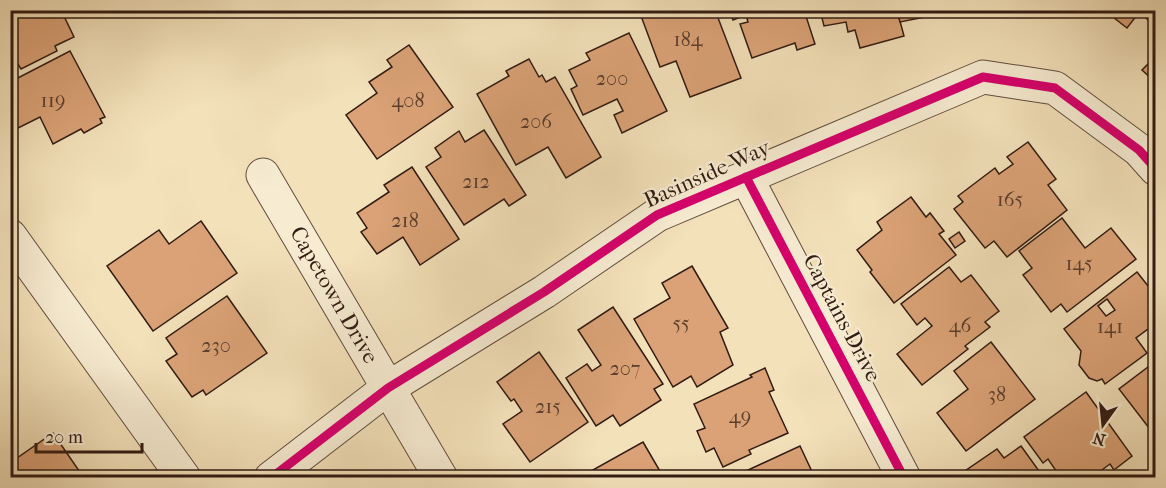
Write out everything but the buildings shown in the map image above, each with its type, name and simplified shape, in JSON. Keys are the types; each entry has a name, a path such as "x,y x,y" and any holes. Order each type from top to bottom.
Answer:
{"street":[{"name":"Basinside Way","path":"271,477 388,388 544,292 657,214 983,77 1055,88 1139,150 1155,169"},
{"name":"Capetown Drive","path":"263,175 441,477"},
{"name":"Captains Drive","path":"746,177 904,477"},
{"path":"10,236 184,477"}],"cycle path":[{"path":"271,478 388,388 544,292 657,215 983,77 1055,88 1139,150 1156,169"},
{"path":"746,177 904,478"}]}
